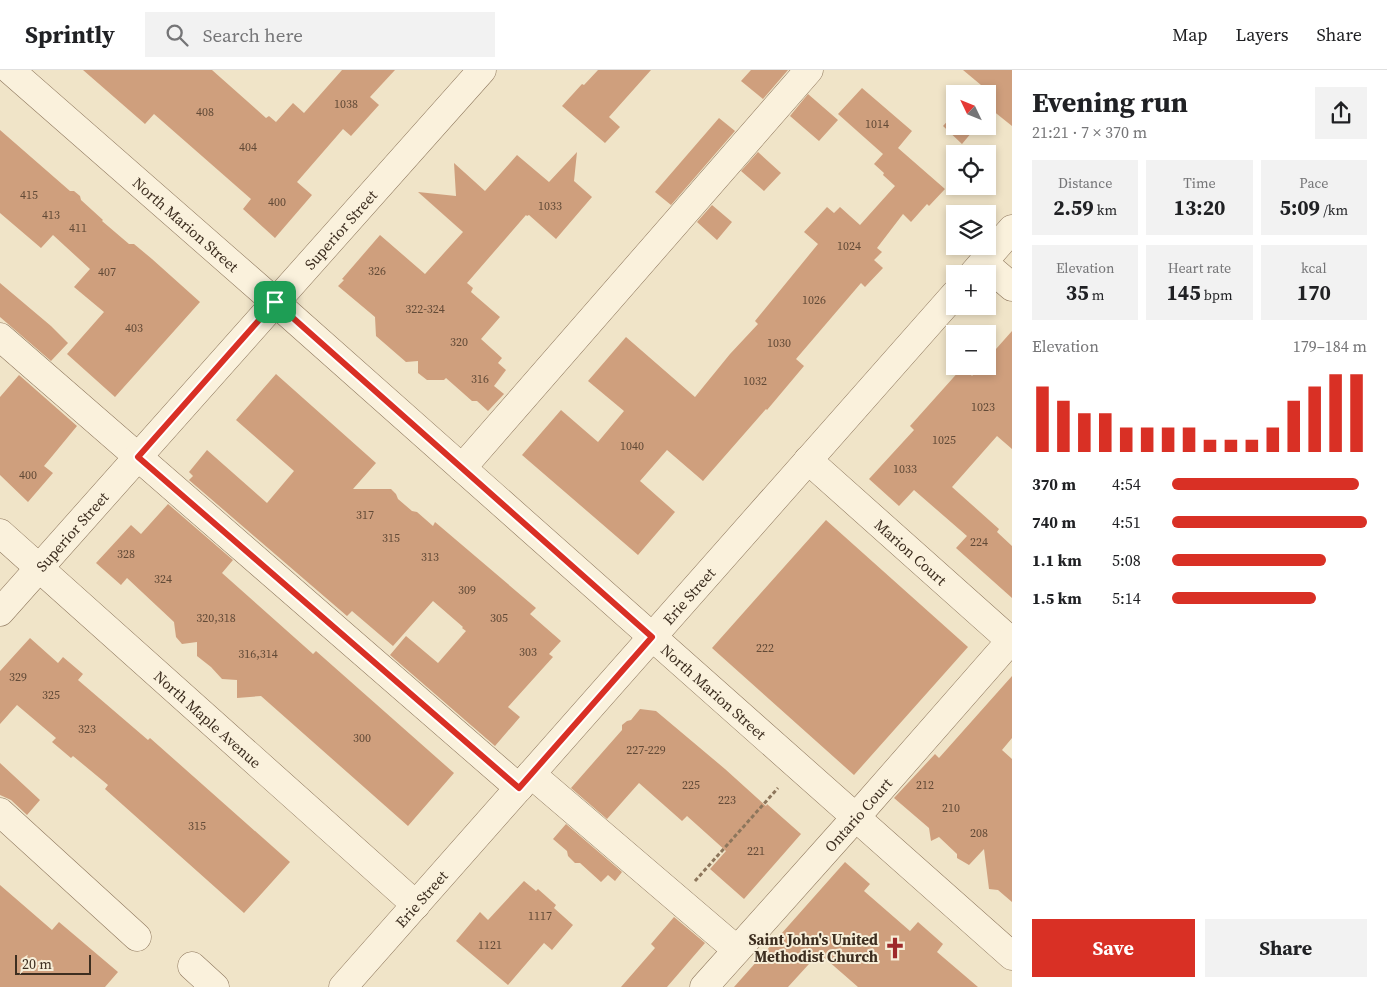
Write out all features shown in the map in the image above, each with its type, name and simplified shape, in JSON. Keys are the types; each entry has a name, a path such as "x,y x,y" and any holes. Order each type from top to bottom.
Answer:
{"street":[{"name":"North Marion Street","path":"10,70 275,302 1012,956"},
{"name":"Superior Street","path":"0,612 482,70"},
{"path":"462,468 809,70"},
{"path":"981,265 1012,229"},
{"path":"996,278 1012,287"},
{"name":"Erie Street","path":"343,987 946,304"},
{"path":"0,337 138,457 525,781 678,900 737,950"},
{"name":"Marion Court","path":"808,460 1011,641"},
{"name":"North Maple Avenue","path":"0,533 416,905"},
{"name":"Ontario Court","path":"704,987 1011,641"},
{"path":"0,812 137,937"},
{"path":"192,966 215,987"}],"path":[{"path":"678,900 778,788"}],"building":[{"path":"83,70 212,70 266,118 269,116 276,122 293,103 304,113 342,70 395,70 370,97 379,105 351,136 343,129 297,182 312,195 275,238 243,209 251,199 154,114 145,124"},
{"path":"598,70 651,70 609,117 620,127 605,143 562,106"},
{"path":"751,70 788,70 763,99 741,81"},
{"path":"963,70 1012,70 1012,126 996,113 996,85 981,85"},
{"path":"862,88 912,131 898,148 945,189 929,206 927,204 911,222 903,214 877,248 882,252 874,260 883,268 865,287 861,283 796,359 804,366 703,481 667,450 640,481 675,512 638,555 522,455 561,410 598,442 624,411 588,381 626,337 695,397 730,354 758,324 755,321 818,244 804,232 827,207 834,213 840,207 860,225 895,186 874,164 883,154 838,114"},
{"path":"808,94 838,120 819,141 790,116"},
{"path":"719,118 735,131 671,205 655,192"},
{"path":"0,130 70,191 74,191 80,196 81,200 102,221 129,244 134,244 200,302 115,397 67,354 104,312 74,287 90,269 53,235 41,248 0,213"},
{"path":"952,135 970,135 962,144"},
{"path":"577,152 574,181 592,197 556,239 529,215 526,215 467,283 473,288 471,292 500,317 481,339 502,358 498,363 506,370 494,386 504,394 488,411 477,401 472,401 446,378 444,380 427,380 418,373 418,361 406,362 376,336 375,317 338,286 380,235 425,274 463,232 418,192 456,196 454,163 485,191 517,155 549,182"},
{"path":"758,152 781,173 764,191 741,171"},
{"path":"712,205 732,222 717,240 697,222"},
{"path":"0,283 68,343 51,361 0,317"},
{"path":"1012,331 1012,449 997,436 952,487 999,529 997,532 1012,546 1012,598 956,548 967,536 914,490 899,506 869,479 914,430 910,426 956,375 996,375 996,349"},
{"path":"276,374 376,463 353,489 391,489 398,499 412,511 417,512 433,526 435,522 536,608 530,614 561,641 549,654 553,657 508,707 520,717 495,746 390,655 406,636 438,663 466,631 463,627 433,601 393,646 352,611 347,616 189,480 193,476 189,472 207,450 267,503 294,471 236,420"},
{"path":"19,375 77,426 44,466 53,473 28,502 0,475 0,397"},
{"path":"168,504 233,560 222,573 313,654 316,651 454,773 408,826 261,696 237,698 237,680 222,679 197,656 197,642 182,644 176,637 174,622 127,578 121,585 96,563 131,525 141,534"},
{"path":"826,520 968,647 854,775 712,648"},
{"path":"30,638 58,663 63,657 83,674 78,680 148,740 150,738 290,862 244,913 105,789 108,785 73,756 71,758 52,742 56,738 17,705 0,724 0,671"},
{"path":"1012,676 1012,738 1002,750 1012,759 1012,902 998,890 989,889 984,849 969,865 957,858 957,854 939,837 931,841 929,828 894,798 935,754 939,758"},
{"path":"640,709 656,711 801,834 744,899 710,869 726,851 687,816 682,821 639,783 607,819 571,788 622,730 622,725 631,720"},
{"path":"0,763 40,800 27,815 11,800 0,795"},
{"path":"566,824 622,872 615,881 608,875 601,882 580,863 575,863 568,856 567,851 553,839"},
{"path":"845,862 870,884 864,891 910,931 918,922 943,944 937,952 978,987 858,987 819,953 788,987 734,987"},
{"path":"524,881 536,891 538,889 556,905 554,908 573,925 552,950 544,943 508,985 456,941 480,912 488,920"},
{"path":"0,885 52,930 59,922 118,972 105,987 0,987"},
{"path":"674,917 705,943 667,987 621,987 655,948 651,944"}],"place":[{"name":"Saint John's United Methodist Church","path":"895,948"}],"route":[{"path":"275,302 652,637 519,788 138,457 275,302"}]}
